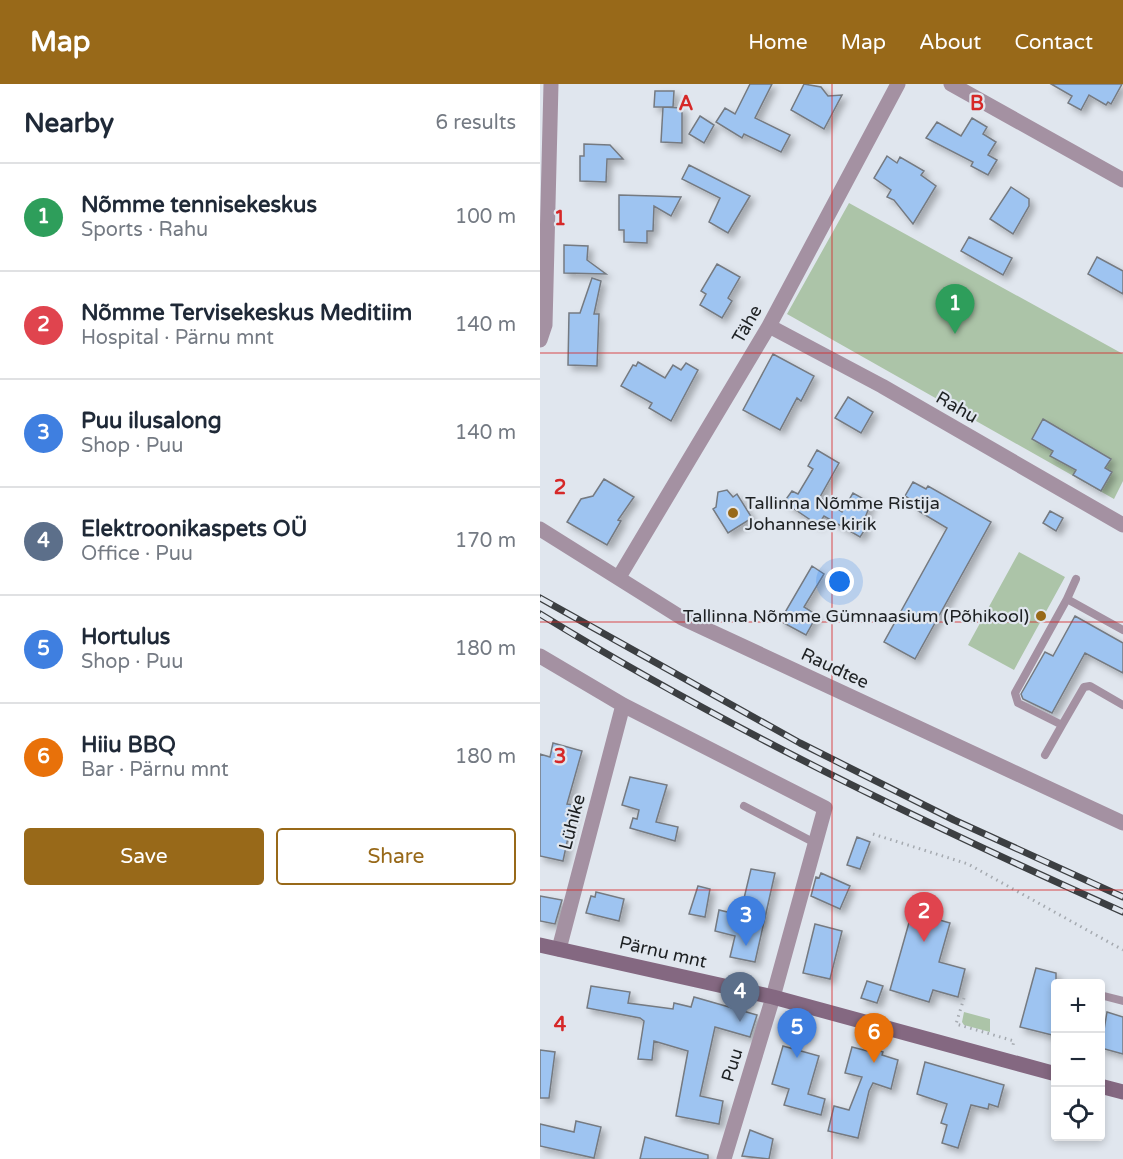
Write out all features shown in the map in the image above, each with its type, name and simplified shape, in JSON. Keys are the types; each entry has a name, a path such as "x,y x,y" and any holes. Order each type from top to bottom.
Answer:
{"main road":[{"name":"Pärnu mnt","path":"540,945 773,997 1051,1073"},
{"path":"1105,1087 1123,1092"}],"street":[{"path":"540,340 545,325 551,84"},
{"name":"Tähe","path":"619,577 770,326 898,84"},
{"path":"951,84 1123,180"},
{"name":"Rahu","path":"770,326 882,386 1123,525"},
{"name":"Raudtee","path":"540,529 682,618 1123,824"},
{"path":"540,656 623,705"},
{"name":"Puu","path":"623,705 825,808 773,997 724,1159"},
{"name":"Lühike","path":"559,949 623,705"}],"lane":[{"path":"1062,725 1018,703 1015,693 1076,579"},
{"path":"1067,599 1123,630"},
{"path":"1045,755 1084,687 1090,686 1123,705"},
{"path":"744,806 816,843"},
{"path":"1105,996 1123,1001"}],"path":[{"path":"873,834 968,864 1123,950"},
{"path":"964,998 956,1024 1014,1041 1008,1062"}],"green space":[{"path":"849,203 1123,354 1123,481 1114,499 787,314"},
{"path":"1019,552 1065,577 1014,670 968,645"},
{"path":"964,1012 990,1019 990,1032 964,1025 962,1022"}],"building":[{"path":"750,84 772,84 755,118 790,135 781,152 744,134 742,138 716,122 725,108 735,114"},
{"path":"804,84 821,87 828,96 842,95 824,129 791,110"},
{"path":"1051,84 1122,84 1111,104 1108,102 1106,105 1089,95 1081,110 1068,103 1072,96"},
{"path":"655,91 674,91 673,107 654,107"},
{"path":"663,107 682,108 682,143 661,142"},
{"path":"700,116 714,125 704,143 689,134"},
{"path":"972,118 987,127 983,134 996,142 988,155 997,160 988,175 971,166 973,162 926,138 937,122 961,136"},
{"path":"584,144 610,145 623,159 607,159 606,182 580,181 580,156 584,156"},
{"path":"887,156 897,163 900,157 924,171 921,175 936,186 913,224 894,200 887,197 891,190 874,178"},
{"path":"689,165 750,196 728,233 709,222 720,198 682,179"},
{"path":"1011,187 1029,199 1029,206 1013,234 990,219"},
{"path":"619,195 681,197 671,216 654,206 653,231 647,231 647,243 624,242 624,230 619,230"},
{"path":"969,237 1012,258 1003,275 961,251"},
{"path":"564,245 588,246 587,260 606,274 564,273"},
{"path":"1097,257 1123,271 1123,294 1088,274"},
{"path":"717,264 740,277 728,298 732,301 722,318 700,305 706,294 701,291"},
{"path":"592,278 601,281 594,314 599,314 597,366 568,365 569,313 580,313"},
{"path":"773,354 814,376 801,401 797,398 780,430 743,410"},
{"path":"638,362 665,378 673,365 681,370 686,363 698,370 671,421 649,408 652,403 621,386 633,365 636,366"},
{"path":"848,397 873,412 861,433 835,418"},
{"path":"1043,419 1111,459 1105,468 1112,472 1101,491 1073,475 1076,470 1050,456 1053,451 1032,439"},
{"path":"817,450 839,463 820,497 842,512 853,493 871,503 862,525 866,528 860,537 824,516 818,525 784,502 792,491 798,494 813,469 808,466"},
{"path":"604,479 634,497 618,520 621,521 607,545 567,522 581,499 593,496"},
{"path":"913,482 926,489 928,486 991,522 915,659 884,642 947,528 915,509 918,504 905,496"},
{"name":"Tallinna Nõmme Ristija Johannese kirik","path":"727,490 733,497 737,494 752,518 728,533 713,509 716,507 718,492"},
{"path":"1050,511 1063,518 1056,531 1043,523"},
{"path":"812,566 824,574 804,607 817,615 806,635 780,621"},
{"path":"1075,616 1123,643 1123,673 1085,653 1052,713 1023,699 1021,694 1045,652 1053,656"},
{"path":"553,743 582,751 567,804 575,805 563,861 540,856 540,754 550,757"},
{"path":"630,777 667,785 656,822 678,827 675,841 630,828 633,818 637,819 639,810 622,805"},
{"path":"857,837 870,842 860,869 847,865"},
{"path":"751,869 775,873 755,962 730,957 735,936 715,931 719,910 740,915"},
{"path":"821,873 850,886 840,909 811,896 816,877 819,878"},
{"path":"698,886 710,889 705,917 689,914"},
{"path":"596,892 624,899 619,921 586,913 591,896 595,897"},
{"path":"540,896 562,900 555,924 540,921"},
{"path":"912,912 950,923 939,962 965,969 958,997 933,990 929,1002 890,990"},
{"path":"815,924 842,931 830,979 803,973"},
{"path":"1036,968 1056,973 1056,979 1051,979 1051,1035 1020,1027"},
{"path":"867,981 883,986 877,1003 861,998"},
{"path":"591,986 630,992 628,1003 673,1009 674,1003 691,1007 694,997 757,1015 750,1037 715,1027 700,1096 723,1101 719,1124 676,1116 688,1051 654,1041 652,1060 638,1059 644,1021 640,1018 587,1008"},
{"path":"1107,1012 1123,1017 1123,1054 1105,1049"},
{"path":"783,1046 819,1056 808,1094 825,1099 821,1115 784,1105 789,1089 772,1084"},
{"path":"852,1047 871,1052 873,1049 883,1052 882,1055 898,1060 891,1089 873,1083 858,1138 828,1131 834,1106 849,1110 862,1077 845,1073"},
{"path":"540,1050 555,1052 549,1098 540,1098"},
{"path":"925,1062 1004,1085 998,1107 989,1104 988,1109 971,1105 958,1148 942,1143 947,1125 941,1123 947,1104 917,1094"},
{"path":"576,1121 601,1127 594,1158 540,1146 540,1124 574,1132"},
{"path":"750,1130 773,1139 769,1159 742,1156"},
{"path":"645,1137 708,1155 708,1159 640,1159"}],"railway":[{"path":"540,598 800,743 954,820 1123,897"},
{"path":"540,614 610,656 754,735 900,809 1123,912"}],"place":[{"name":"Nõmme tennisekeskus","path":"955,334"},
{"name":"Tallinna Nõmme Ristija Johannese kirik","path":"733,513"},
{"name":"Tallinna Nõmme Gümnaasium (Põhikool)","path":"1041,616"},
{"name":"Nõmme Tervisekeskus Meditiim","path":"924,942"},
{"name":"Puu ilusalong","path":"746,946"},
{"name":"Elektroonikaspets OÜ","path":"740,1022"},
{"name":"Hortulus","path":"797,1058"},
{"name":"Hiiu BBQ","path":"874,1063"}]}
